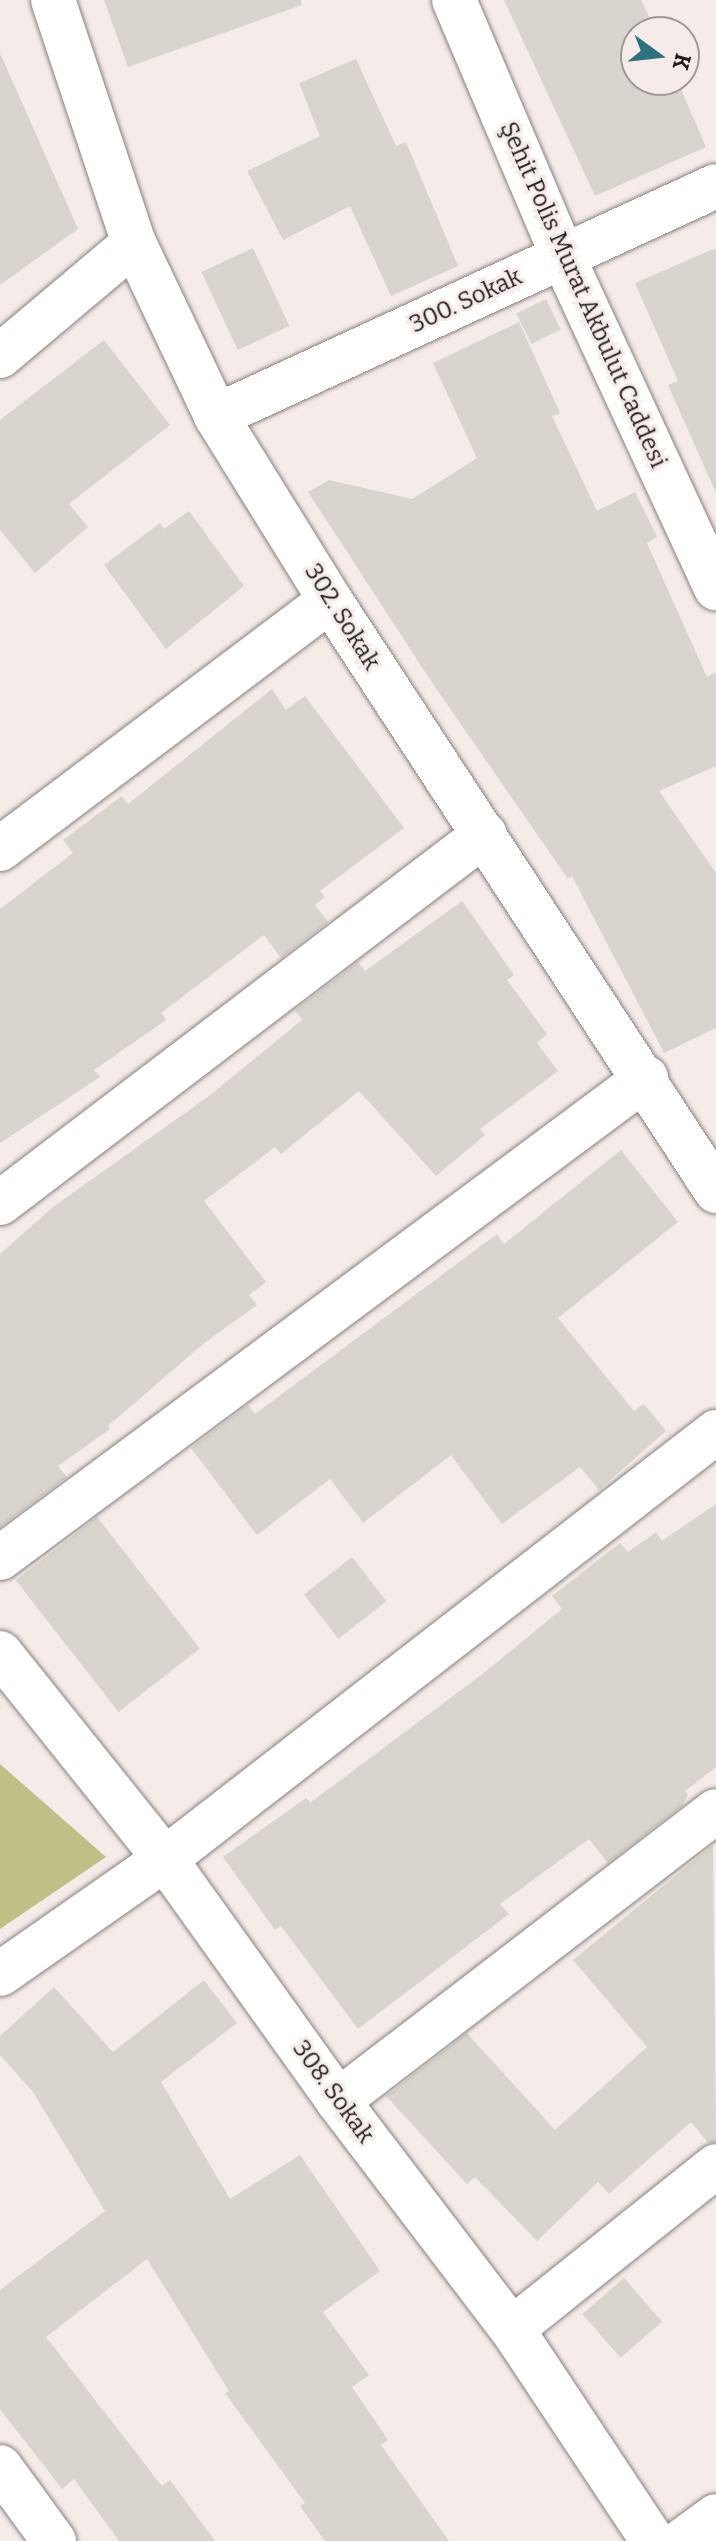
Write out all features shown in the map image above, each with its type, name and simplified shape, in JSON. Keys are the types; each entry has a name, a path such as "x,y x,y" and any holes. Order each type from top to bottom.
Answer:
{"street":[{"name":"302. Sokak","path":"53,0 134,243 216,416 330,600 646,1078 716,1191"},
{"name":"Şehit Polis Murat Akbulut Caddesi","path":"454,0 563,257 716,588"},
{"name":"300. Sokak","path":"216,416 716,186"},
{"path":"0,356 134,243"},
{"path":"0,849 330,600"},
{"path":"0,1203 485,834"},
{"path":"0,1558 646,1078"},
{"path":"0,1974 165,1859 716,1432"},
{"name":"308. Sokak","path":"0,1653 165,1859 338,2101 512,2329 653,2541"},
{"path":"338,2101 716,1811"},
{"path":"512,2329 716,2166"},
{"path":"0,2467 54,2541"},
{"path":"682,2541 716,2516"}],"green space":[{"path":"0,1764 106,1857 0,1929"}],"building":[{"path":"104,0 301,0 302,5 128,67"},
{"path":"504,0 641,0 648,16 620,16 620,96 684,96 706,147 595,196"},
{"path":"0,53 78,229 0,285"},
{"path":"356,59 396,146 406,142 458,266 391,296 350,206 283,240 247,171 320,136 299,83"},
{"path":"253,248 289,326 238,350 201,272"},
{"path":"716,248 716,493 668,385 678,381 635,283"},
{"path":"546,299 561,330 531,344 516,313"},
{"path":"519,322 560,413 552,416 597,511 635,492 657,537 647,543 707,677 716,672 716,766 659,791 716,873 716,1028 664,1053 572,876 568,879 431,681 308,492 329,480 412,499 477,458 433,363"},
{"path":"104,340 170,425 69,504 88,527 35,573 0,530 0,420"},
{"path":"189,511 244,586 166,649 104,565 160,523 164,529"},
{"path":"272,689 286,710 305,696 404,828 320,891 325,897 315,905 328,922 281,958 264,935 161,1013 166,1020 94,1070 100,1077 0,1143 0,909 73,853 63,840 122,796 128,804"},
{"path":"462,901 514,975 507,980 547,1034 537,1043 558,1071 480,1129 485,1135 436,1176 359,1091 281,1154 275,1147 204,1201 266,1282 249,1295 257,1305 203,1344 108,1426 110,1429 58,1466 67,1477 0,1527 0,1254 53,1207 209,1096 302,1020 295,1010 358,962 365,971"},
{"path":"621,1150 678,1222 558,1318 634,1411 644,1404 666,1431 599,1490 580,1467 502,1524 451,1455 363,1523 330,1479 257,1535 191,1448 248,1405 255,1414 497,1234 504,1244"},
{"path":"716,1504 716,1767 685,1791 688,1795 682,1806 608,1863 589,1839 500,1904 509,1914 358,2029 281,1926 275,1930 223,1857 306,1798 310,1803 485,1672 562,1609 552,1596 620,1543 628,1552 656,1532 662,1541"},
{"path":"97,1517 200,1649 119,1712 16,1580"},
{"path":"352,1557 386,1601 338,1639 304,1595"},
{"path":"713,1845 716,2142 708,2143 691,2122 609,2194 598,2182 537,2241 475,2177 467,2184 386,2096 467,2033 555,2130 647,2047 573,1960"},
{"path":"204,1980 237,2023 161,2082 230,2199 300,2155 380,2271 323,2312 369,2375 352,2387 388,2440 381,2445 449,2541 325,2541 300,2506 305,2503 225,2393 229,2391 147,2259 46,2337 162,2486 170,2480 215,2541 119,2541 74,2479 62,2489 0,2409 0,2290 105,2211 33,2092 0,2055 0,2036 54,1987 113,2052"},
{"path":"624,2278 662,2322 621,2358 582,2314"}]}
